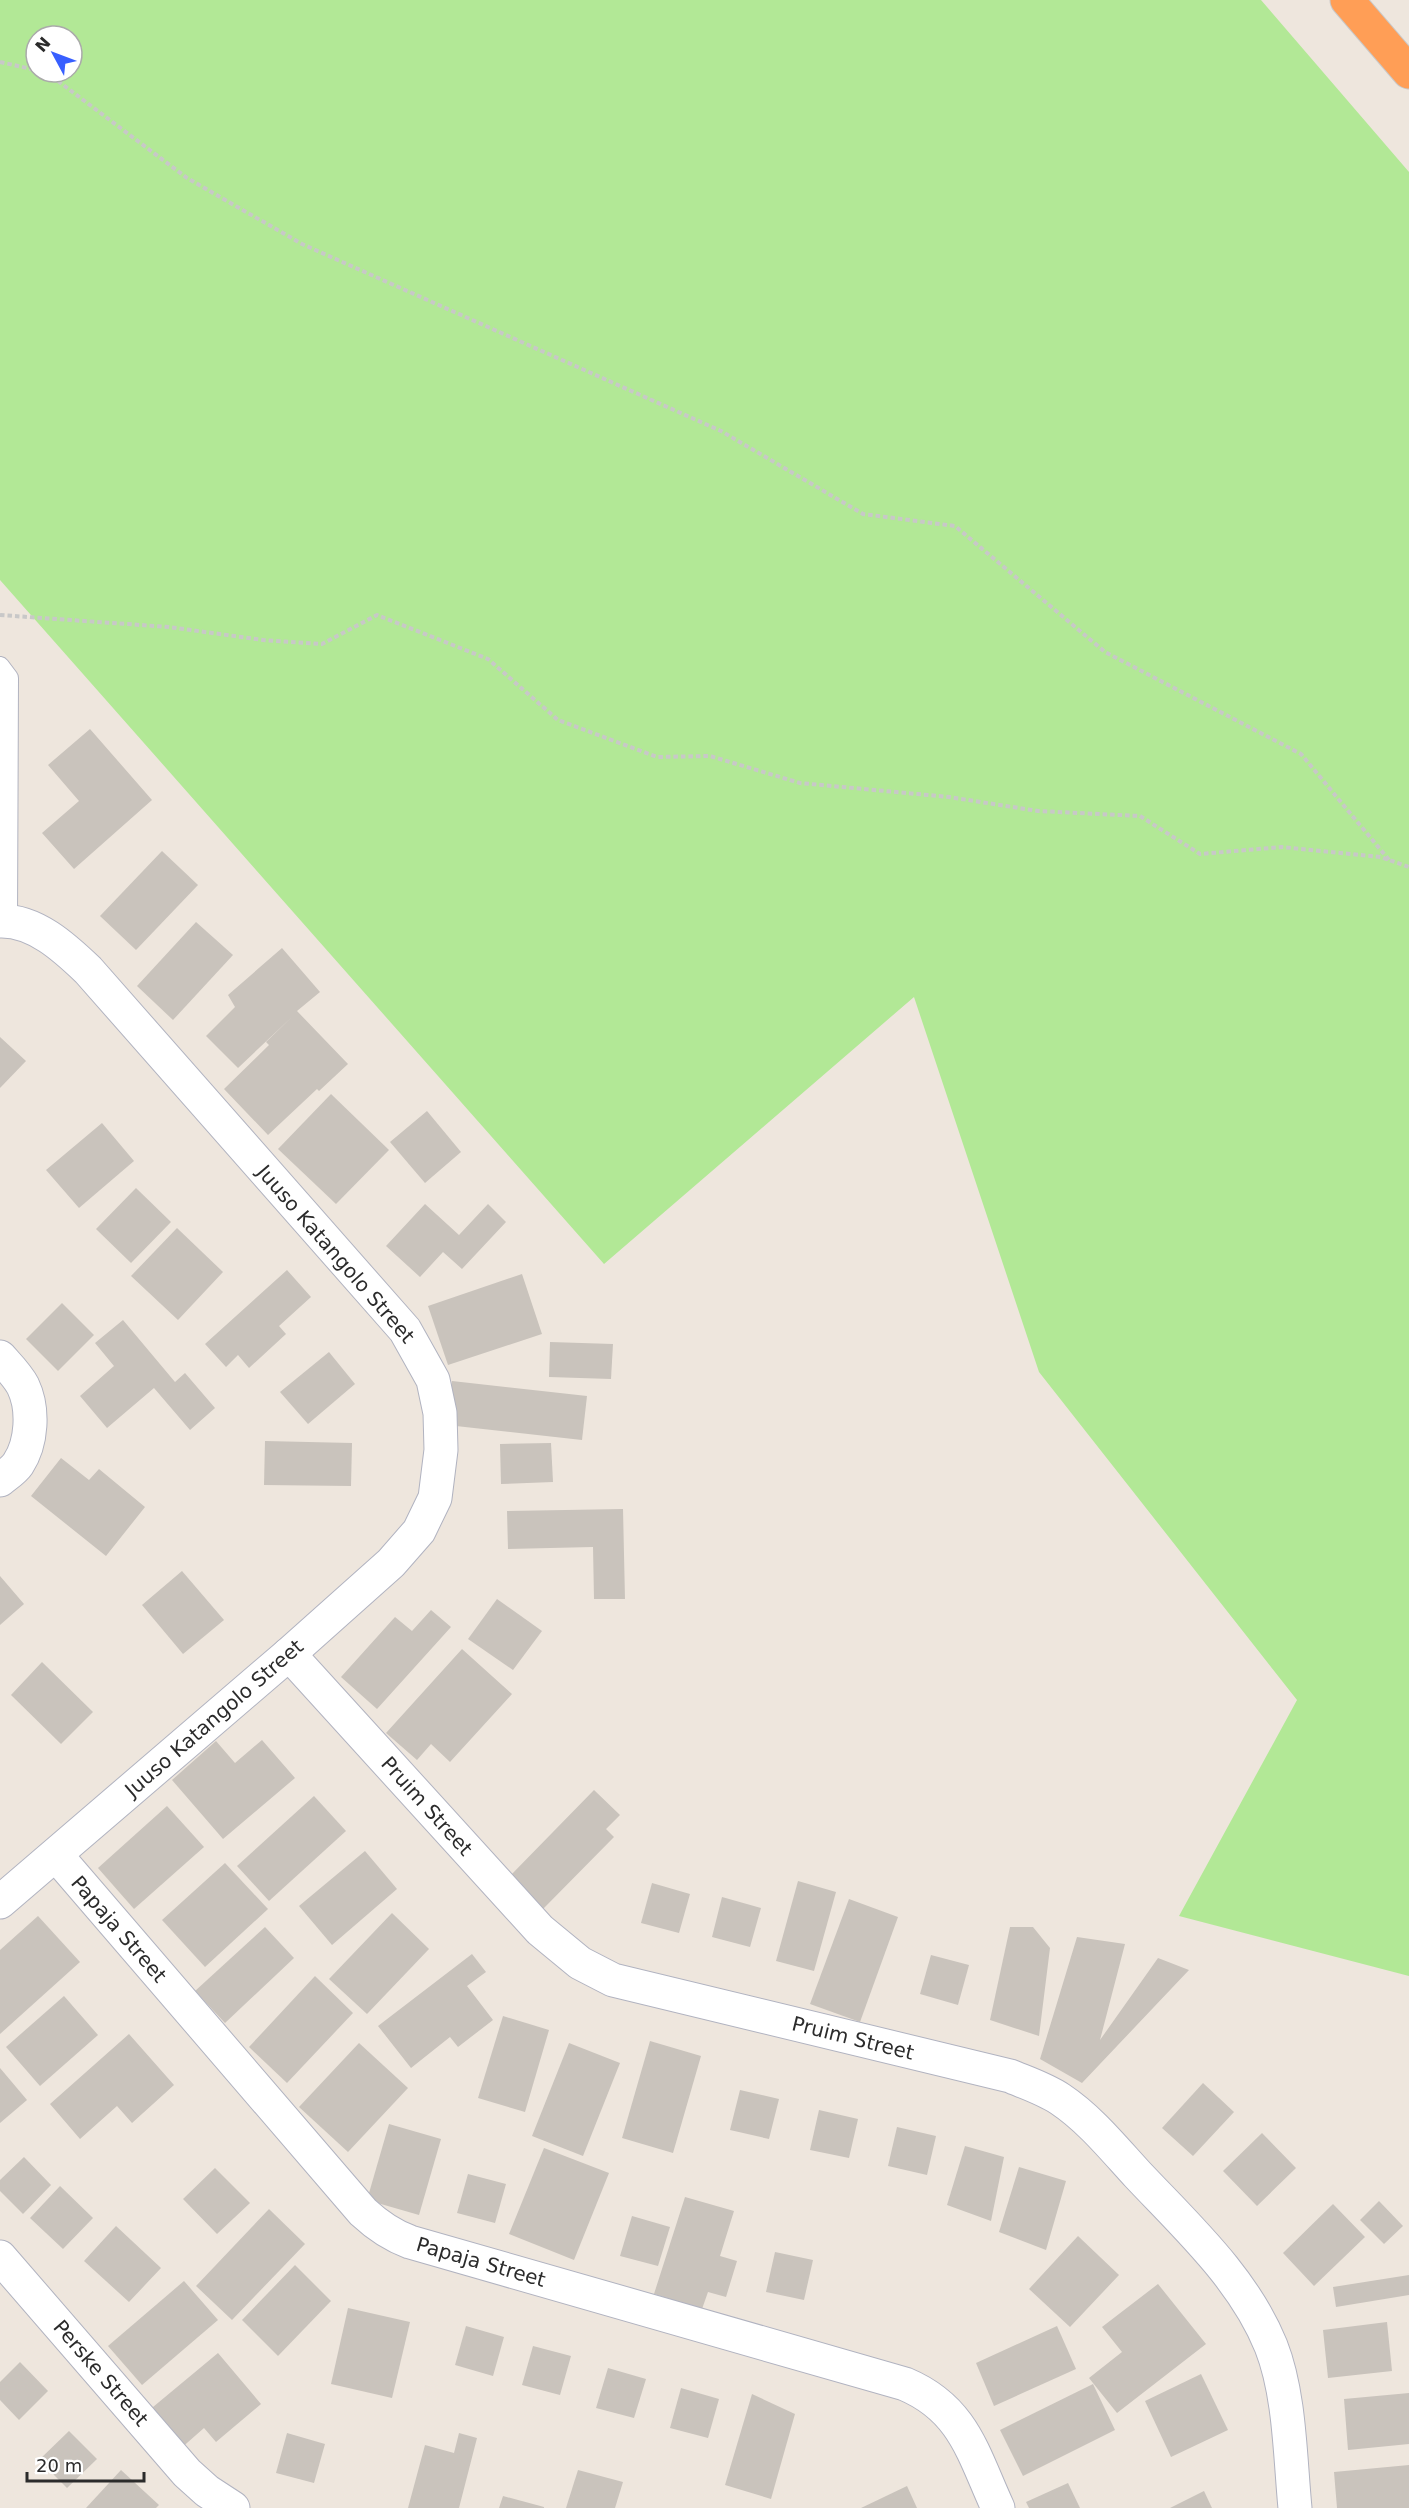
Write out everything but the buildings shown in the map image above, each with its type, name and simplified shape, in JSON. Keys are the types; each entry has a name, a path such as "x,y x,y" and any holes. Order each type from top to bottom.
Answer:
{"highway":[{"path":"1347,0 1409,72"}],"street":[{"name":"Juuso Katangolo Street","path":"0,1902 289,1654 391,1563 418,1532 435,1498 441,1450 440,1413 434,1380 405,1330 88,970 62,945 39,932 4,921"},
{"path":"0,1357 22,1384 28,1400 30,1418 27,1443 18,1465 0,1480"},
{"name":"Pruim Street","path":"289,1654 540,1930 580,1963 612,1980 1010,2076 1059,2098 1087,2121 1211,2253 1244,2295 1261,2325 1272,2348 1282,2381 1295,2508"},
{"name":"Papaja Street","path":"56,1855 356,2204 376,2224 393,2236 905,2384 921,2391 936,2400 961,2427 998,2508"},
{"name":"Perske Street","path":"0,2257 187,2473 207,2491 233,2508"}],"lane":[{"path":"0,666 9,678 4,921"}],"path":[{"path":"0,62 24,67"},
{"path":"62,84 187,178 302,244 721,432 863,514 954,526 1105,652 1301,754 1389,860"},
{"path":"0,615 169,627 263,640 322,644 376,615 488,659 558,720 657,757 710,756 800,783 949,797 1038,812 1140,816 1200,854 1282,847 1382,857 1409,867"}],"green space":[{"path":"0,0 1261,0 1409,172 1409,1976 1179,1916 1297,1700 1039,1372 914,997 604,1264 0,580"}]}
